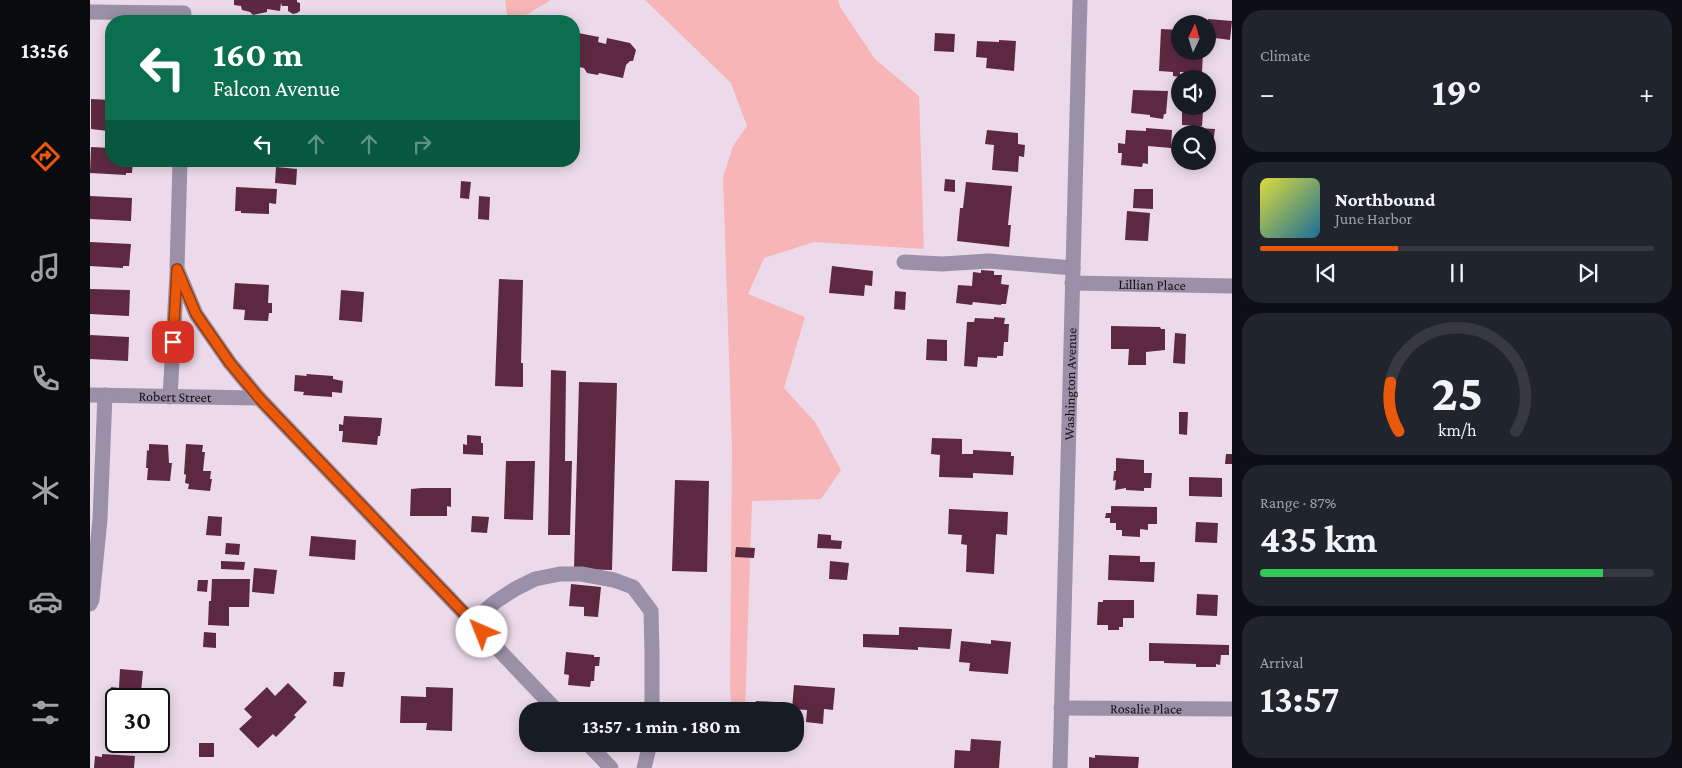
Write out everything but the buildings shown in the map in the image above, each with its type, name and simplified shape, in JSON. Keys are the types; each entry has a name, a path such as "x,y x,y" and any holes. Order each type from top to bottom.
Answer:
{"street":[{"name":"Washington Avenue","path":"1060,768 1080,0"},
{"path":"90,12 184,12"},
{"path":"170,397 177,269 180,167"},
{"name":"Lillian Place","path":"904,262 942,264 989,261 1073,276 1232,286"},
{"path":"177,269 196,314 230,363 259,398 548,702"},
{"path":"90,604 92,600 100,519 98,395"},
{"name":"Robert Street","path":"98,395 259,398"},
{"path":"472,622 495,602 515,589 536,579 560,574 581,574 614,580 633,587 651,610 652,702"},
{"name":"Rosalie Place","path":"1061,708 1232,709"},
{"path":"596,752 611,768"},
{"path":"644,768 648,752"}],"shaded area":[{"path":"505,0 551,0 526,15 507,15"},
{"path":"645,0 838,0 840,7 875,59 919,96 924,249 814,242 764,258 748,294 805,317 784,388 815,422 841,470 821,499 752,501 745,702 731,702 730,690 732,448 723,177 733,146 747,126 731,83"}],"route":[{"path":"173,342 177,269 196,314 230,363 259,398 482,632"}]}
